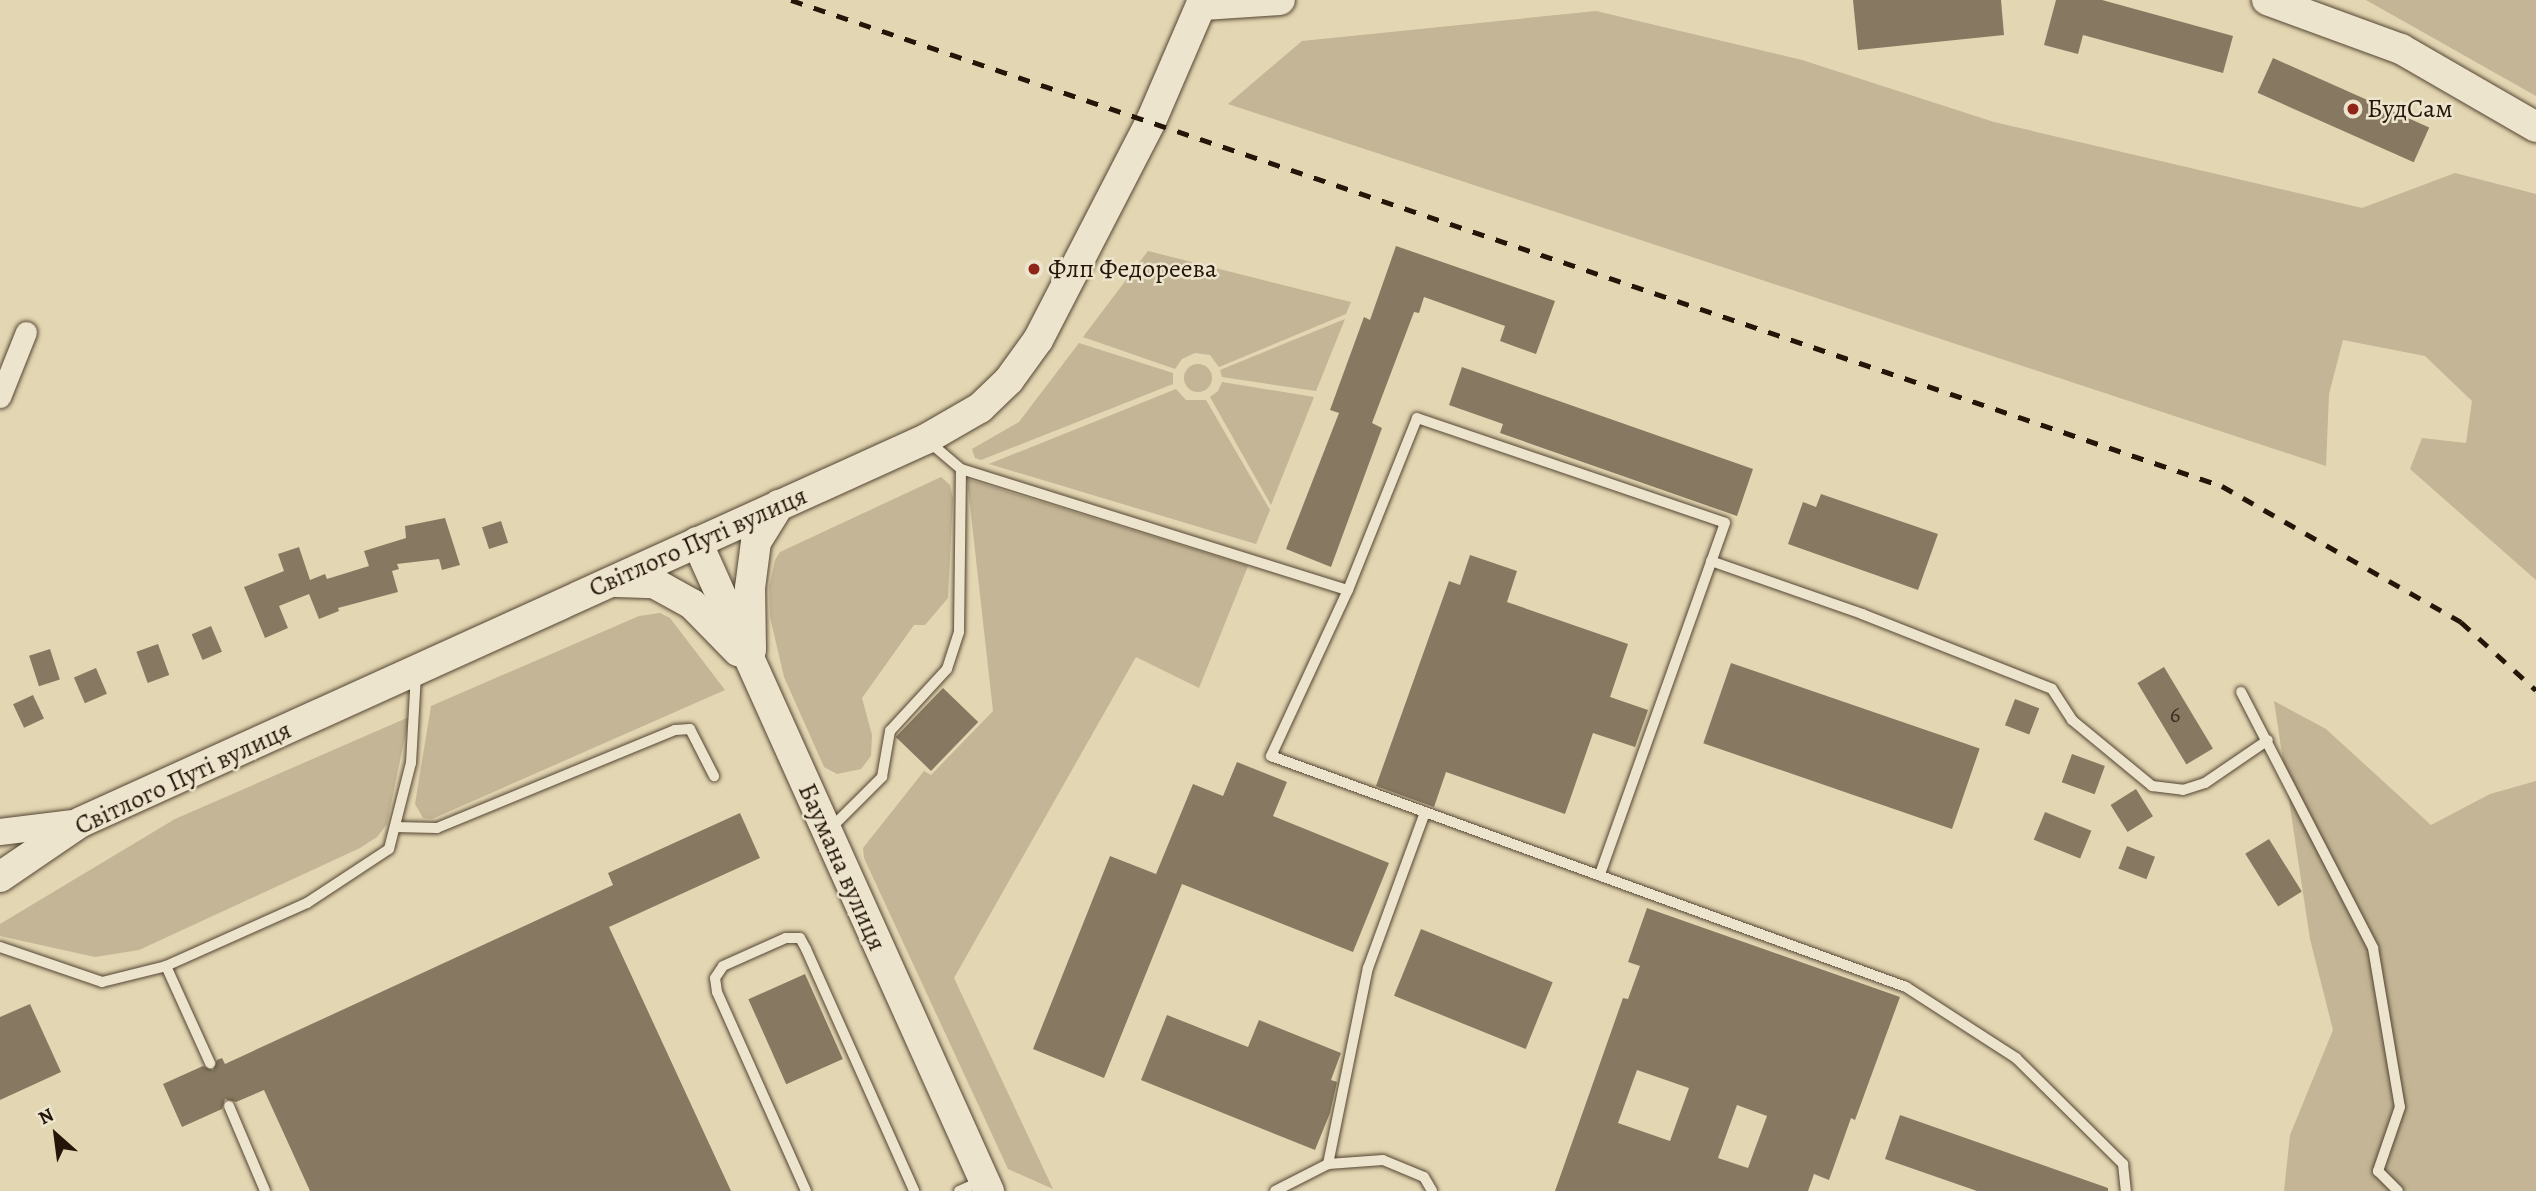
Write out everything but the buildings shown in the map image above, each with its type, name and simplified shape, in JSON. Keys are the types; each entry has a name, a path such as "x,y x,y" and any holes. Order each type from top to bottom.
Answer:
{"main road":[{"path":"1203,2 1280,0"},
{"path":"2267,0 2401,49 2536,127"},
{"name":"Світлого Путі вулиця","path":"0,877 81,822 926,439 980,408 1009,380 1038,340 1151,121 1203,2"},
{"path":"752,664 750,588 756,542 779,505"},
{"name":"Баумана вулиця","path":"697,542 827,833 977,1187"},
{"path":"609,582 653,583 692,604 752,664"}],"street":[{"path":"0,397 26,332"},
{"path":"0,832 81,822"}],"lane":[{"path":"1600,876 1725,523 1417,418 1348,590 1271,756 1600,876 1906,987 2016,1058 2123,1164 2126,1191"},
{"path":"926,439 961,469 1348,590"},
{"path":"827,833 882,777 890,731 947,669 959,632 961,469"},
{"path":"1711,561 1862,614 2052,689 2071,720 2152,786 2183,790 2205,783 2268,740"},
{"path":"0,947 102,982 166,966 307,903 389,849 411,763 416,670"},
{"path":"2241,691 2373,948 2400,1107 2378,1171 2398,1191"},
{"path":"395,827 437,828 675,730 690,729 714,776"},
{"path":"1328,1164 1368,968 1425,812"},
{"path":"806,1191 718,992 715,978 723,966 786,938 800,938 807,949 914,1191"},
{"path":"166,966 210,1063"},
{"path":"229,1106 265,1191"},
{"path":"1275,1191 1328,1164 1383,1160 1424,1177 1433,1191"}],"shaded area":[{"path":"2366,0 2536,0 2536,96"},
{"path":"1596,11 1802,60 1994,122 2362,208 2455,173 2536,194 2536,580 2410,469 2422,438 2466,443 2472,401 2425,356 2343,340 2329,394 2326,466 1228,104 1302,41"},
{"path":"1148,251 1351,302 1346,314 1219,367 1210,355 1195,353 1182,359 1175,369 1083,337"},
{"path":"1345,319 1316,391 1222,377 1220,370"},
{"path":"1079,343 1173,373 1173,384 981,460 975,458 972,449 1019,422"},
{"path":"1198,364 1208,368 1212,378 1208,388 1198,392 1188,388 1184,378 1188,368"},
{"path":"1222,382 1314,397 1271,505 1210,397 1218,391"},
{"path":"1176,389 1186,400 1206,400 1270,510 1256,544 989,464"},
{"path":"941,477 950,485 953,498 948,598 925,625 914,625 862,698 872,735 871,756 861,769 837,774 824,767 784,677 770,617 769,587 775,560 780,552"},
{"path":"967,479 1248,566 1199,688 1136,657 954,978 1053,1189 1008,1169 864,858 863,848 924,771 931,775 993,711"},
{"path":"660,613 670,618 725,690 432,819 423,818 415,804 431,706 639,616"},
{"path":"2274,701 2326,729 2431,825 2490,794 2536,781 2536,1191 2284,1191 2290,1135 2333,1030 2310,939"},
{"path":"409,717 387,824 377,837 360,848 139,950 95,957 0,936 0,924 175,819"}],"railway":[{"path":"791,0 2222,486 2461,622 2536,690"}],"place":[{"name":"БудСам","path":"2353,109"},
{"name":"Флп Федореева","path":"1034,269"}]}
